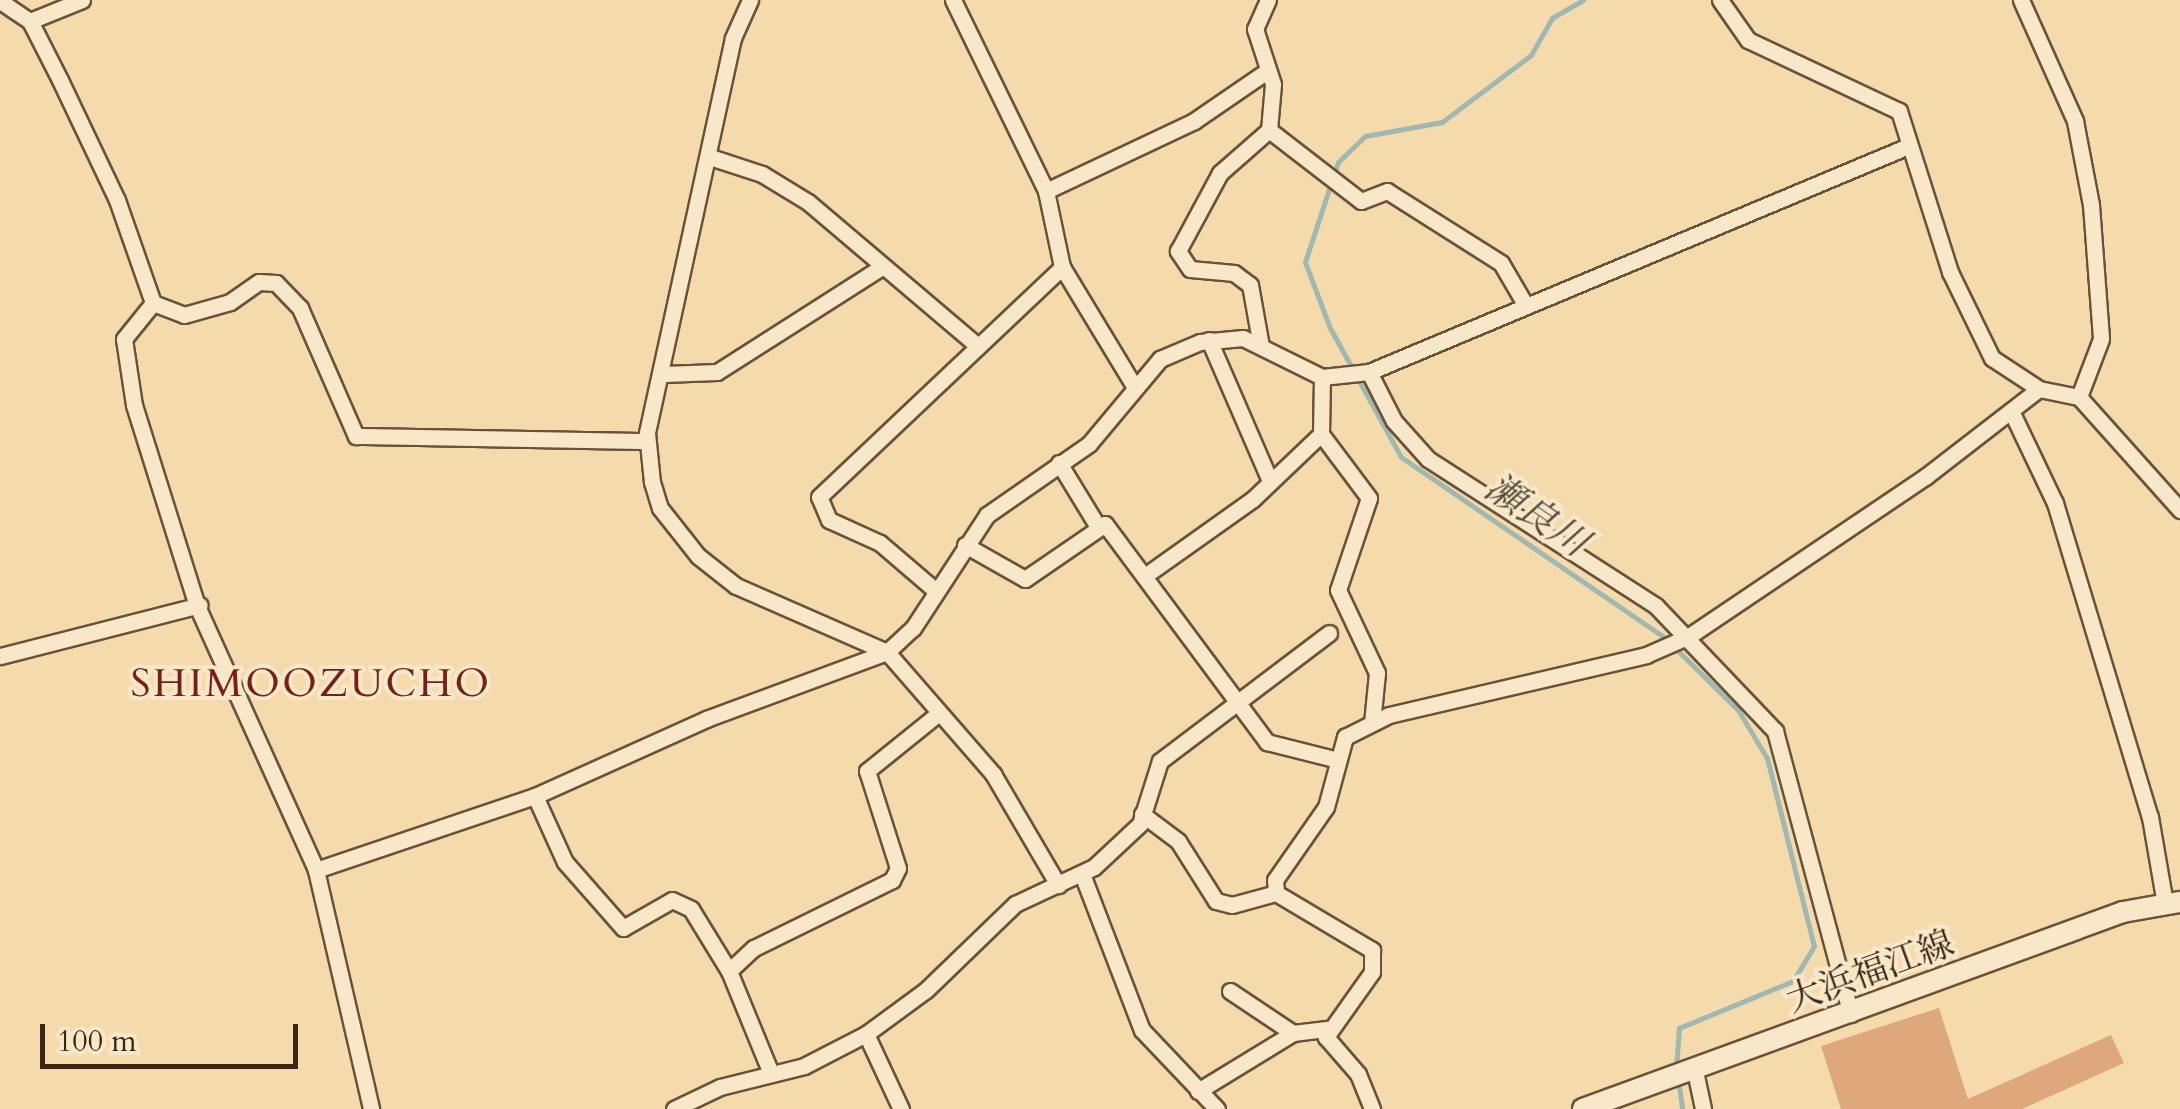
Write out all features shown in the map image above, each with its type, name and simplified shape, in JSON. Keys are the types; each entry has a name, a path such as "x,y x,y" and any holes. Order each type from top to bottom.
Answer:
{"main road":[{"name":"大浜福江線","path":"1583,1109 2123,912 2172,903"}],"street":[{"path":"30,22 82,0"},
{"path":"750,0 734,38 713,158 647,441 660,508 698,556 736,586 887,652 993,774 1058,885"},
{"path":"952,0 1046,191 1062,267 1134,386"},
{"path":"1261,346 1250,285 1234,273 1190,269 1178,251 1220,173 1269,130 1268,71 1256,29 1268,0"},
{"path":"1720,0 1748,40 1899,111 1906,147 1950,272 1992,358 2039,389 2079,397 2180,510"},
{"path":"2021,0 2075,122 2091,205 2101,338 2079,397"},
{"path":"0,2 30,22 117,200 153,303 184,315 230,302 259,282 276,283 300,308 356,436 647,441"},
{"path":"1046,191 1194,122 1268,71"},
{"path":"1269,130 1361,201 1387,191 1501,264 1525,304"},
{"path":"316,870 535,796 706,719 887,652 936,591 987,515 1088,444 1160,360 1208,340 1243,338 1322,377 1369,372 1906,147"},
{"path":"713,158 762,174 808,202 974,343"},
{"path":"664,374 718,372 882,267"},
{"path":"936,591 880,543 829,520 818,498 974,343 1062,267"},
{"path":"153,303 124,339 134,405 198,606 316,870 366,1107"},
{"path":"1208,340 1270,481"},
{"path":"1369,372 1394,421 1428,458 1689,636 1775,730 1851,1014"},
{"path":"1322,377 1321,434 1369,498 1338,590 1377,673 1372,724"},
{"path":"1276,893 1275,880 1326,807 1334,758 1345,737 1372,724 1646,656 1689,636 2013,415 2039,389"},
{"path":"2013,415 2056,503 2172,903"},
{"path":"1146,575 1270,481 1321,434"},
{"path":"1059,464 1098,526 1112,530 1267,742 1334,758"},
{"path":"965,545 1025,578 1098,526"},
{"path":"0,656 198,606"},
{"path":"674,1109 770,1071 804,1066 866,1034 926,990 1015,904 1082,874 1142,814 1160,761 1238,706 1329,633"},
{"path":"729,971 754,948 892,880 898,868 867,771 939,714"},
{"path":"535,796 565,862 622,928 672,900 683,903 729,971 770,1071"},
{"path":"1142,814 1178,840 1216,900 1232,905 1276,893 1372,950 1372,972 1327,1029 1293,1033 1198,1091"},
{"path":"1082,874 1142,1030 1216,1109"},
{"path":"1230,990 1293,1033"},
{"path":"1327,1029 1372,1109"},
{"path":"866,1034 901,1109"},
{"path":"1695,1071 1703,1109"}],"building":[{"path":"1939,1008 1968,1099 2111,1035 2124,1063 2022,1109 1841,1109 1821,1046"}],"waterway":[{"name":"瀬良川","path":"1583,0 1552,18 1531,55 1442,122 1365,136 1338,162 1305,262 1330,328 1401,457 1664,637 1738,710 1767,758 1814,946 1793,981 1679,1028 1676,1068"},
{"name":"瀬良川","path":"1678,1079 1682,1109"}],"district":[{"name":"SHIMOOZUCHO","path":"311,684"}]}
